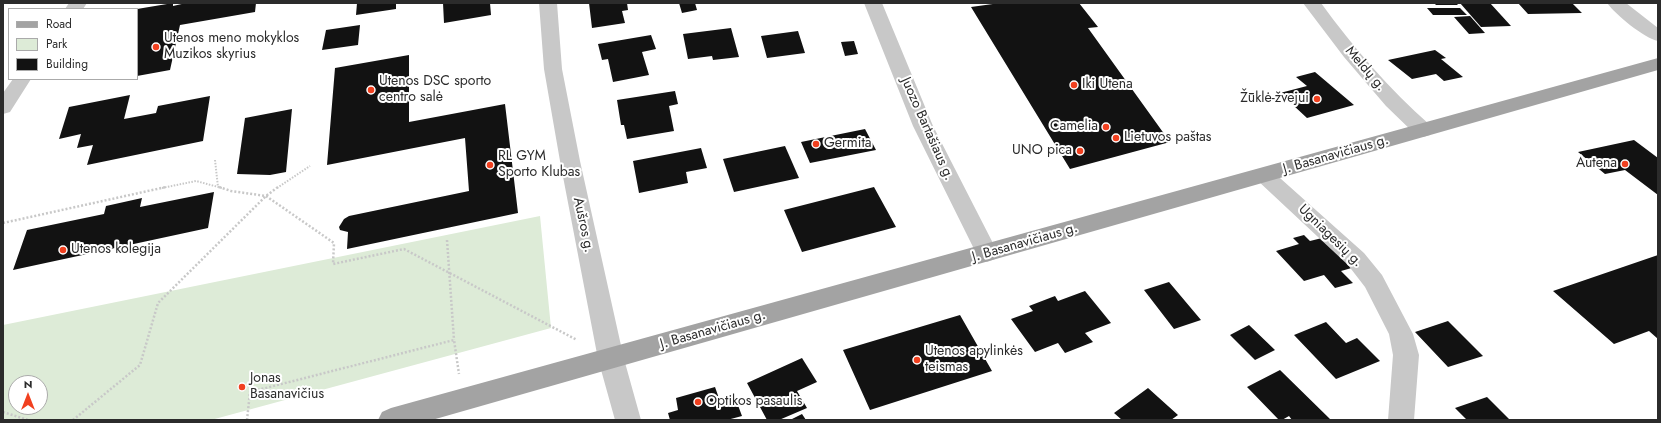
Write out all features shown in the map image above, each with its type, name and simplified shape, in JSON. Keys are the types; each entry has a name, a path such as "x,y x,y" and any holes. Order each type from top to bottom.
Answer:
{"main road":[{"name":"J. Basanavičiaus g.","path":"391,420 1658,64"}],"street":[{"name":"Aušros g.","path":"548,3 553,70 611,359 628,420"},
{"name":"Juozo Bartašiaus g.","path":"872,3 923,126 987,253"},
{"name":"Meldų g.","path":"1312,3 1331,30 1400,111 1423,130"},
{"path":"1616,3 1645,28 1658,36"},
{"path":"3,108 21,80"},
{"name":"Ugniagesių g.","path":"1264,175 1356,259 1374,281 1401,334 1406,355 1401,420"}],"path":[{"path":"215,160 218,187"},
{"path":"73,420 140,365 158,303 266,196 310,166"},
{"path":"3,223 196,181 231,191 266,196 334,243 333,264 404,249 611,359"},
{"path":"447,240 454,340 463,400"},
{"path":"247,420 250,392 454,340"},
{"path":"3,412 28,420"}],"green space":[{"path":"540,216 551,328 211,420 3,420 3,325"}],"building":[{"name":"Utenos meno mokyklos Muzikos skyrius","path":"173,3 173,6 186,3 256,3 255,12 180,25 170,70 138,76 138,9"},
{"path":"357,3 396,3 396,9 356,15"},
{"path":"443,3 490,3 491,15 444,23"},
{"path":"589,3 627,3 628,10 622,11 625,23 592,28"},
{"path":"679,3 695,3 697,10 682,13"},
{"name":"Iki Utena","path":"1000,3 1079,3 1098,27 1088,28 1170,142 1070,169 971,7"},
{"path":"1434,3 1456,3 1458,5 1436,5"},
{"path":"1460,3 1490,3 1511,26 1481,27"},
{"path":"1518,3 1572,3 1582,13 1528,14"},
{"path":"1427,8 1460,8 1467,15 1433,15"},
{"path":"1470,16 1485,33 1469,34 1454,17"},
{"path":"360,25 358,45 322,50 326,30"},
{"path":"731,28 739,57 713,60 712,56 688,59 683,34"},
{"path":"798,31 805,53 767,58 761,36"},
{"path":"651,35 656,49 642,52 649,75 613,82 608,59 602,60 598,44"},
{"path":"854,41 858,54 845,56 841,42"},
{"path":"1435,50 1446,58 1441,59 1463,77 1444,81 1436,74 1412,79 1388,60"},
{"path":"409,55 409,122 505,104 518,213 347,249 348,232 340,230 339,227 344,219 349,216 469,191 465,138 327,165 335,68"},
{"name":"Žūklė-žvejui","path":"1315,72 1354,105 1307,118 1280,93 1307,86 1296,77"},
{"path":"675,91 678,104 669,106 674,131 627,139 624,125 621,125 617,100"},
{"path":"130,95 124,119 156,113 158,106 210,96 203,141 87,165 93,145 77,148 81,134 59,139 69,107"},
{"path":"292,109 286,172 270,175 237,174 245,118"},
{"path":"865,129 876,150 810,163 801,142"},
{"name":"Autena","path":"1634,140 1658,158 1658,195 1625,170 1605,174 1578,152"},
{"path":"785,146 799,178 734,192 723,159"},
{"path":"701,148 707,168 686,172 688,183 639,193 633,161"},
{"path":"874,187 896,227 802,252 784,210"},
{"name":"Utenos kolegija","path":"214,192 208,228 13,270 27,230 104,214 106,206 142,198 140,207"},
{"path":"1304,235 1310,241 1326,237 1355,267 1341,271 1353,283 1335,288 1324,275 1304,281 1276,251 1299,244 1293,238"},
{"path":"1658,255 1658,339 1649,331 1614,344 1553,291"},
{"path":"1169,282 1201,320 1174,329 1144,290"},
{"path":"1085,291 1111,323 1085,333 1093,342 1065,353 1058,343 1035,352 1011,319 1033,311 1029,306 1055,296 1058,301"},
{"name":"Utenos apylinkės teismas","path":"960,315 992,371 870,410 843,350"},
{"path":"1448,321 1483,356 1448,367 1415,332"},
{"path":"1326,322 1346,343 1357,338 1380,361 1336,379 1294,335"},
{"path":"1249,325 1275,350 1255,360 1230,335"},
{"path":"802,358 817,382 797,391 807,408 779,420 767,420 747,383"},
{"path":"1280,370 1330,419 1292,420 1289,416 1279,420 1247,387"},
{"name":"Optikos pasaulis","path":"715,387 721,404 736,400 742,416 727,420 670,420 668,413 678,410 676,398"},
{"path":"1148,388 1178,415 1171,420 1122,420 1114,413"},
{"path":"1487,397 1510,420 1467,420 1455,408"},
{"path":"802,414 806,420 790,420"}],"place":[{"name":"Utenos meno mokyklos Muzikos skyrius","path":"156,47"},
{"name":"Iki Utena","path":"1074,85"},
{"name":"Utenos DSC sporto centro salė","path":"371,90"},
{"name":"Žūklė-žvejui","path":"1317,99"},
{"name":"Camelia","path":"1106,127"},
{"name":"Lietuvos paštas","path":"1116,138"},
{"name":"Germita","path":"816,144"},
{"name":"UNO pica","path":"1080,151"},
{"name":"Autena","path":"1625,164"},
{"name":"RL GYM Sporto Klubas","path":"490,165"},
{"name":"Utenos kolegija","path":"63,250"},
{"name":"Utenos apylinkės teismas","path":"917,360"},
{"name":"Jonas Basanavičius","path":"242,387"},
{"name":"Optikos pasaulis","path":"698,402"}]}
